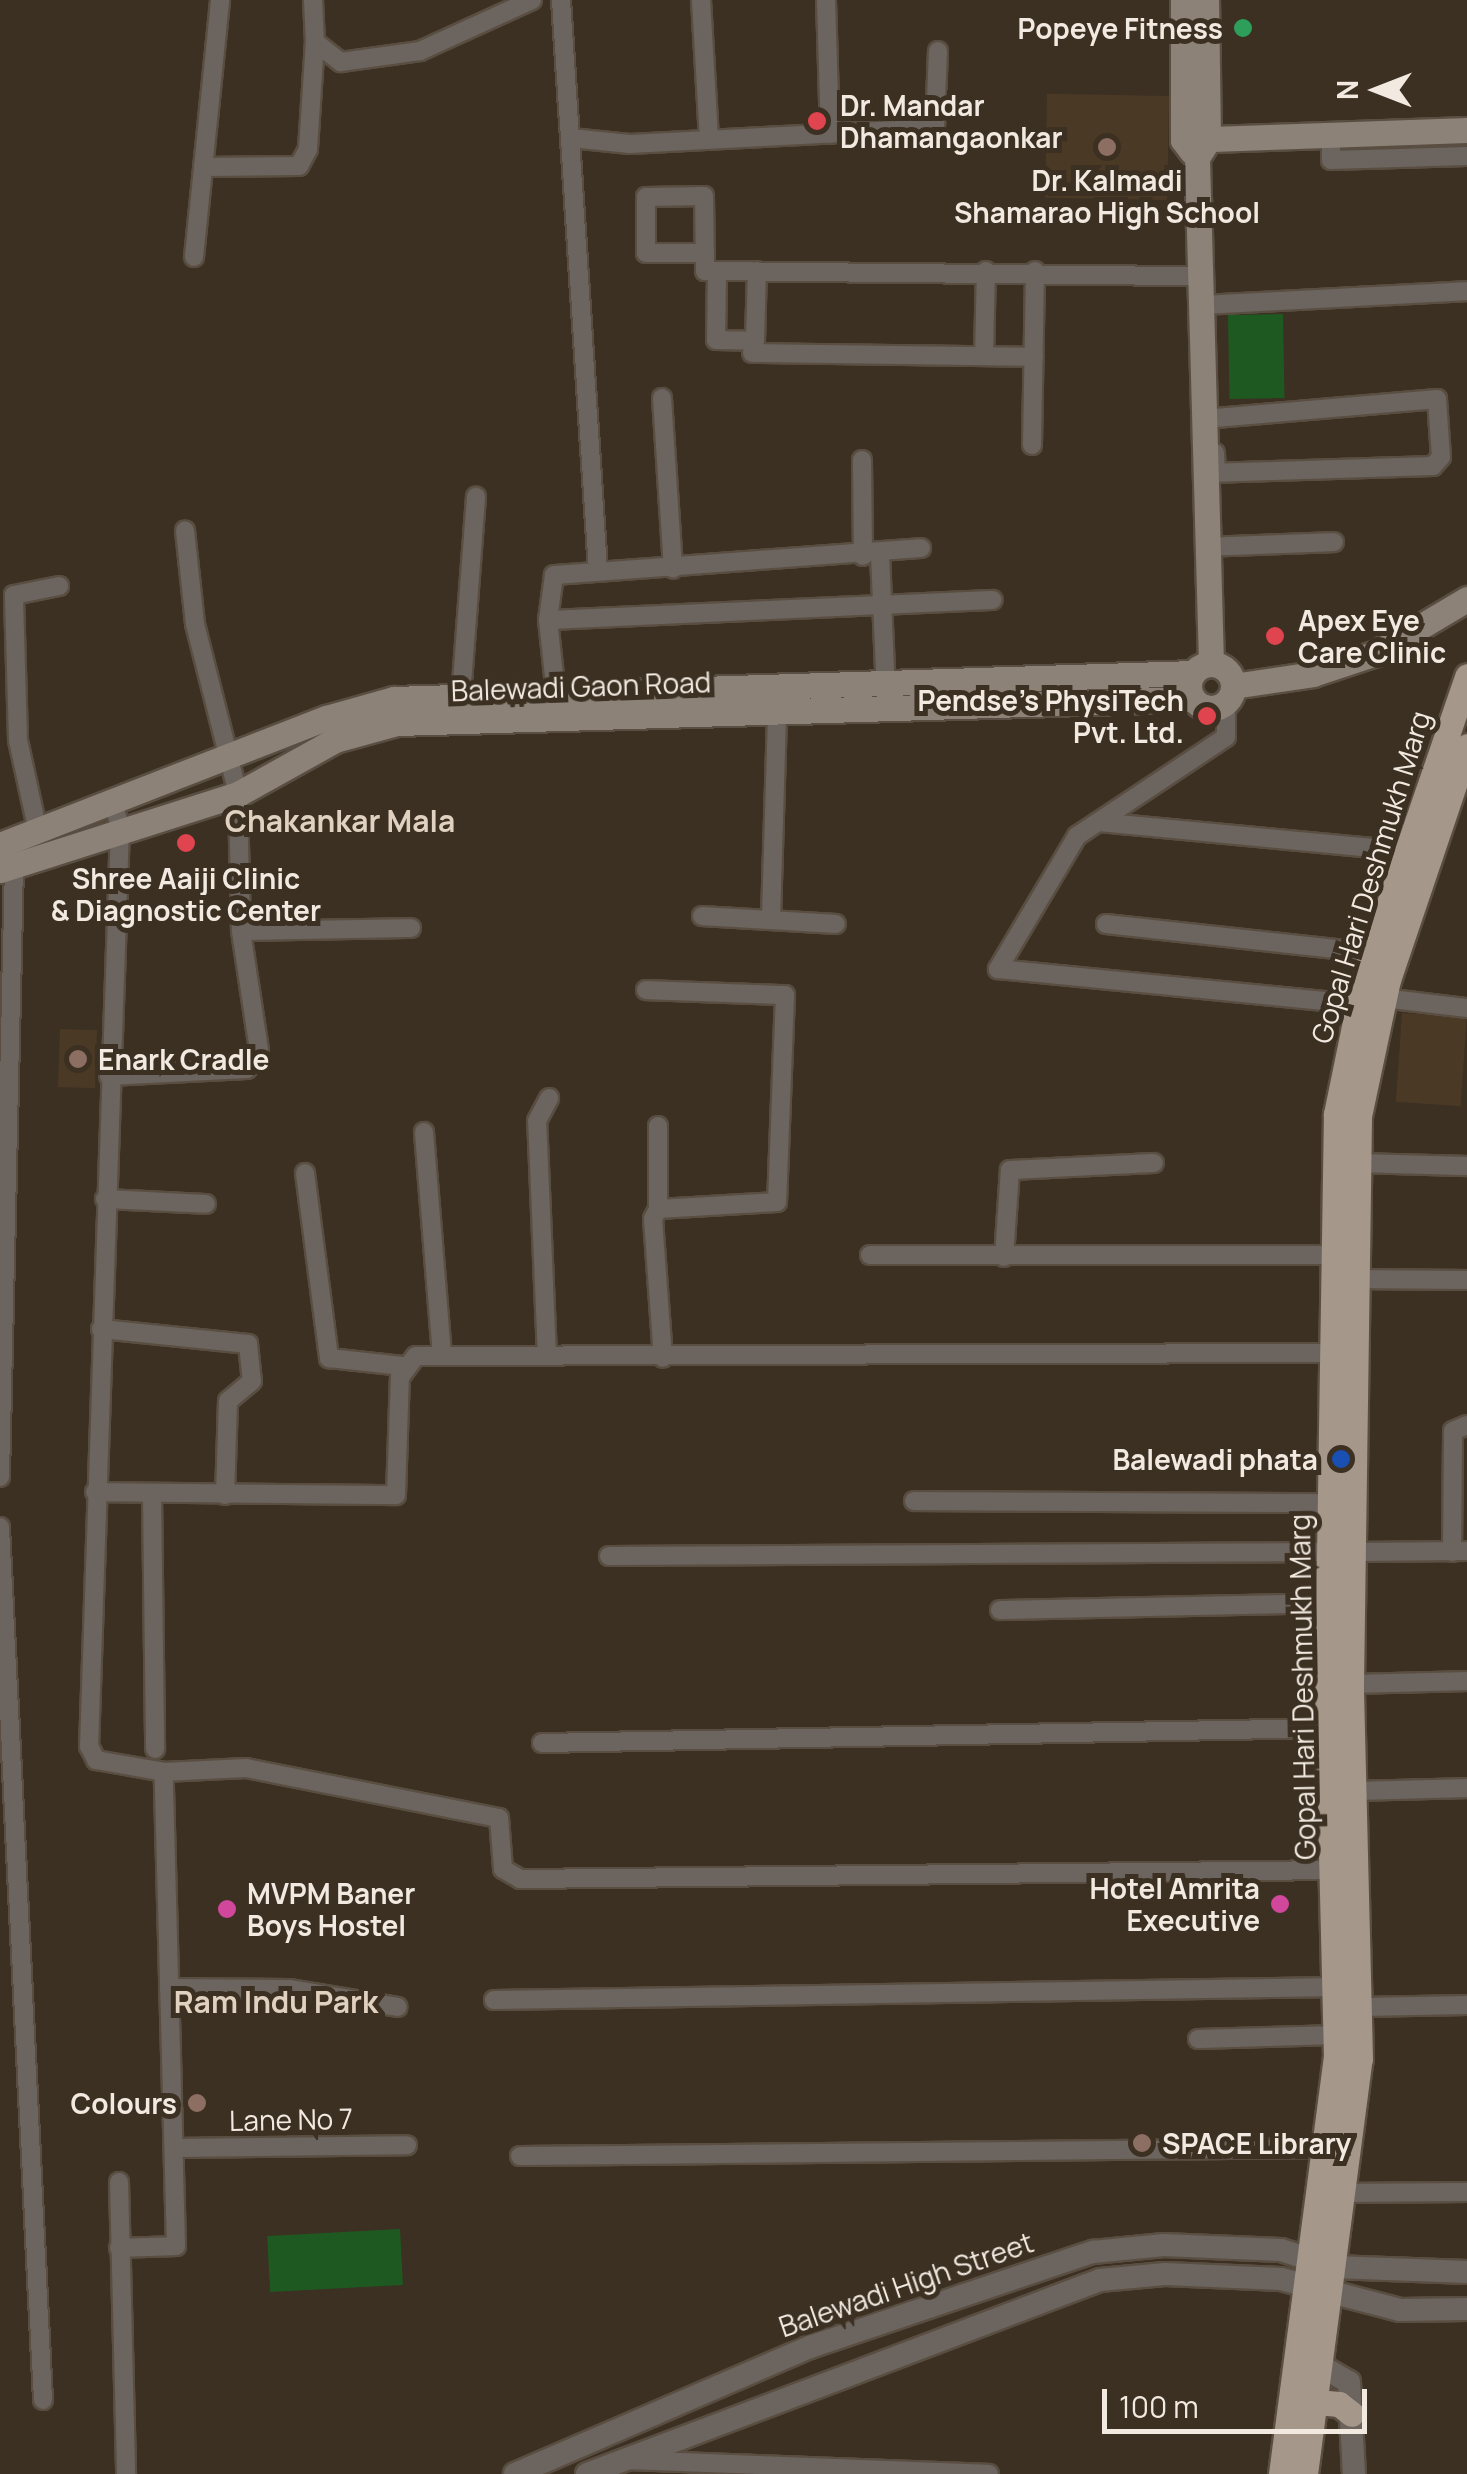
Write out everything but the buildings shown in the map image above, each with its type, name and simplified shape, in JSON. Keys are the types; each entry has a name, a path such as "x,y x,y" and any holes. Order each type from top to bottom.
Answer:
{"main road":[{"path":"1183,0 1196,147 1209,418 1202,668 1193,699"},
{"path":"1196,147 1206,0"},
{"path":"1196,147 1331,134 1467,130"},
{"path":"1202,668 1226,670 1230,694 1313,674 1376,653 1467,599"},
{"name":"Balewadi Gaon Road","path":"5,860 117,816 226,758 358,706 461,696 557,704 777,710 886,695 1202,668"},
{"name":"Gopal Hari Deshmukh Marg","path":"1324,2262 1345,2193 1361,2006 1355,1792 1337,1744 1351,1684 1340,1552 1329,1503 1336,1114 1356,1004 1467,676"},
{"name":"Balewadi Gaon Road","path":"5,860 38,832 238,794 365,729 557,704 886,695 1193,699 1210,708 1230,694"},
{"name":"Gopal Hari Deshmukh Marg","path":"1281,2474 1324,2262 1338,1987 1334,1870 1337,1744 1327,1603 1340,1552 1364,1081 1383,998 1467,746"},
{"name":"Gopal Hari Deshmukh Marg","path":"1305,2474 1322,2366 1320,2291"},
{"path":"1316,2402 1339,2404 1352,2414"}],"street":[{"path":"194,257 220,0"},
{"path":"203,167 299,166 308,149 315,42 312,0"},
{"path":"315,42 341,62 404,56 532,0"},
{"path":"561,0 598,570"},
{"path":"700,0 709,139"},
{"path":"826,0 830,134"},
{"path":"570,138 630,144 935,128 938,51"},
{"path":"1331,134 1332,160 1467,156"},
{"path":"704,252 646,254 646,196 704,196 705,271 1035,271 1200,276"},
{"path":"717,271 716,340 755,341 757,271"},
{"path":"984,356 986,271"},
{"path":"1032,445 1035,271"},
{"path":"1202,305 1467,291"},
{"path":"752,352 1034,357"},
{"path":"662,398 673,569"},
{"path":"1437,399 1442,457 1433,466 1216,473 1209,418 1437,399"},
{"path":"862,460 880,604 886,695"},
{"path":"461,696 476,497"},
{"path":"109,1076 254,1066 260,1050 241,932 238,794 195,624 185,530"},
{"path":"1206,547 1334,542"},
{"path":"557,704 548,620 554,575 871,555 920,548"},
{"path":"38,832 18,740 14,594 60,586"},
{"path":"548,620 994,600"},
{"path":"1230,694 1226,738 1098,822 1068,835 998,969 1356,1004"},
{"path":"771,918 777,710"},
{"path":"117,816 89,1746 107,1766 164,1772 246,1768 499,1818 502,1869 520,1879 1334,1870"},
{"path":"1098,822 1406,851"},
{"path":"0,1477 5,860"},
{"path":"702,916 836,924"},
{"path":"1106,924 1372,953"},
{"path":"241,932 411,928"},
{"path":"646,990 785,995 777,1202 658,1209"},
{"path":"1383,998 1467,1008"},
{"path":"546,1356 536,1121 549,1098"},
{"path":"658,1126 658,1209 653,1219 663,1358"},
{"path":"424,1132 442,1354"},
{"path":"1004,1256 1010,1170 1154,1164"},
{"path":"1358,1164 1467,1166"},
{"path":"305,1173 329,1358 404,1366 416,1356 442,1354 663,1358 1331,1354"},
{"path":"105,1199 206,1204"},
{"path":"870,1256 1332,1255"},
{"path":"1356,1279 1467,1280"},
{"path":"101,1329 248,1344 252,1382 228,1401 225,1495"},
{"path":"96,1492 396,1495 404,1366"},
{"path":"610,1556 1460,1552 1453,1431 1467,1425"},
{"path":"152,1493 156,1749"},
{"path":"914,1501 1329,1503"},
{"path":"0,1527 44,2400"},
{"path":"1000,1610 1327,1603"},
{"path":"1351,1684 1467,1681"},
{"path":"542,1743 1337,1744"},
{"path":"120,2248 176,2246 164,1772"},
{"path":"1355,1792 1467,1788"},
{"path":"494,2000 1338,1987"},
{"path":"169,1988 289,1989 398,2007"},
{"path":"1361,2006 1467,2006"},
{"path":"1198,2039 1337,2035"},
{"name":"Lane No 7","path":"176,2148 407,2145"},
{"path":"520,2156 1327,2148"},
{"path":"118,2182 126,2474"},
{"path":"1345,2193 1467,2192"},
{"name":"Balewadi High Street","path":"515,2474 598,2432 810,2347 1093,2252 1164,2245 1467,2272"},
{"path":"587,2474 1100,2280 1165,2274 1320,2291 1400,2310 1467,2308"},
{"path":"1322,2366 1349,2382 1354,2474"},
{"path":"620,2459 989,2474"}],"shaded area":[{"name":"Dr. Kalmadi Shamarao High School","path":"1047,94 1169,96 1167,200 1045,198"},
{"path":"1402,1013 1467,1018 1461,1106 1396,1102"},
{"name":"Enark Cradle","path":"60,1029 97,1030 95,1088 58,1087"}],"green space":[{"path":"1283,314 1284,398 1229,399 1228,315"},
{"path":"400,2229 403,2285 270,2292 267,2236"}],"place":[{"name":"Popeye Fitness","path":"1243,28"},
{"name":"Dr. Mandar Dhamangaonkar","path":"817,121"},
{"name":"Dr. Kalmadi Shamarao High School","path":"1107,147"},
{"name":"Apex Eye Care Clinic","path":"1275,636"},
{"name":"Pendse's PhysiTech Pvt. Ltd.","path":"1207,716"},
{"name":"Shree Aaiji Clinic & Diagnostic Center","path":"186,843"},
{"name":"Enark Cradle","path":"78,1059"},
{"name":"Balewadi phata","path":"1341,1459"},
{"name":"Hotel Amrita Executive","path":"1280,1904"},
{"name":"MVPM Baner Boys Hostel","path":"227,1909"},
{"name":"Colours","path":"197,2103"},
{"name":"SPACE Library","path":"1142,2143"}],"district":[{"name":"Chakankar Mala","path":"340,821"},
{"name":"Ram Indu Park","path":"276,2002"}]}
